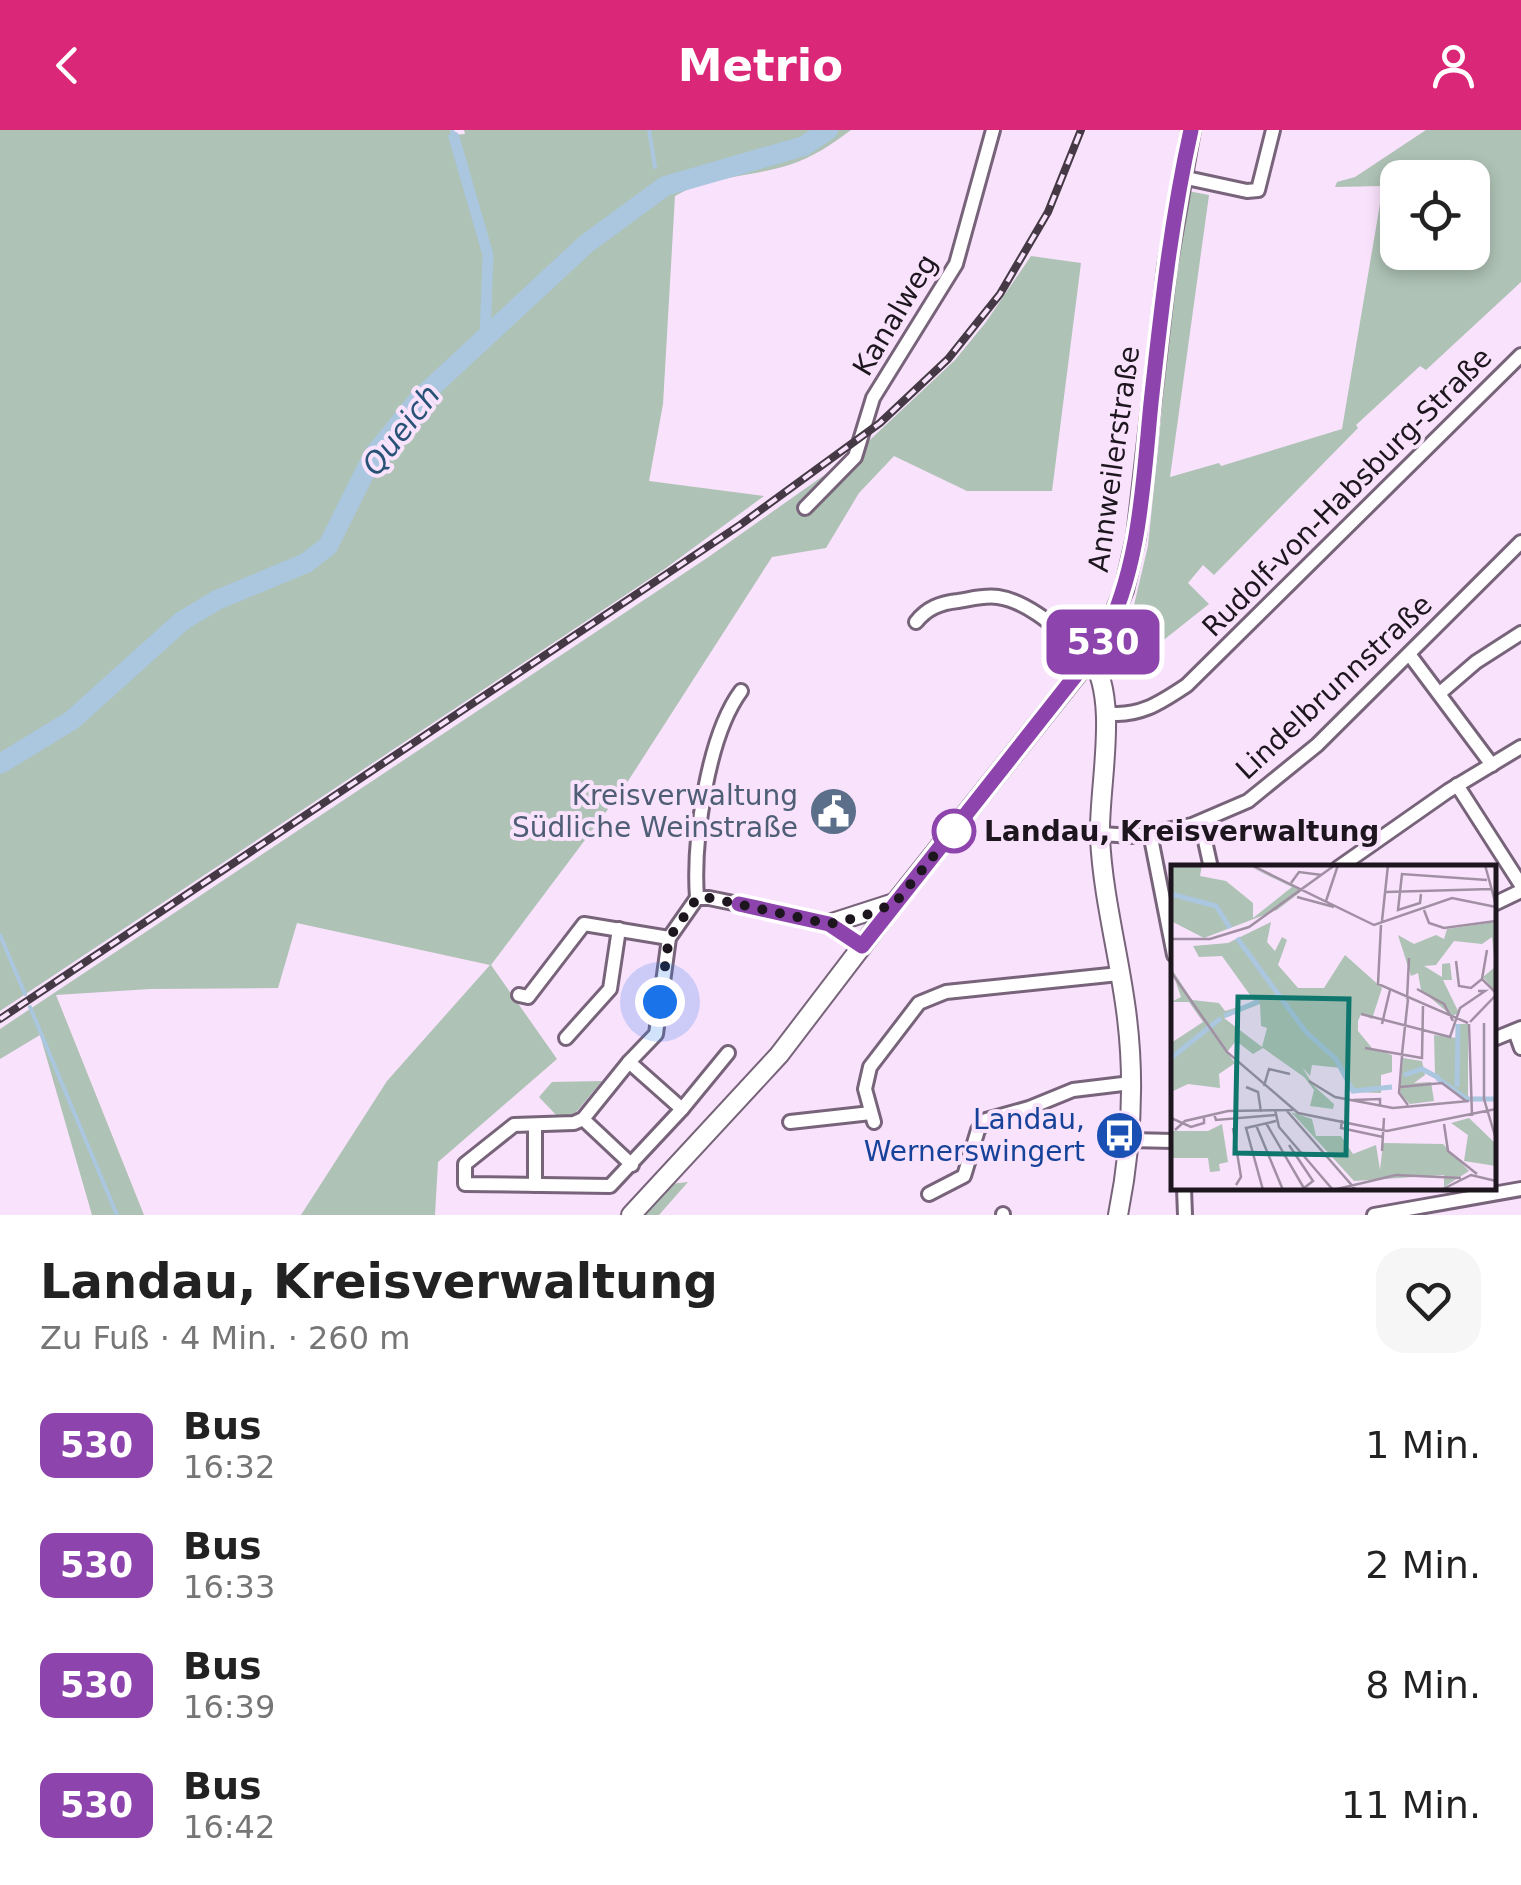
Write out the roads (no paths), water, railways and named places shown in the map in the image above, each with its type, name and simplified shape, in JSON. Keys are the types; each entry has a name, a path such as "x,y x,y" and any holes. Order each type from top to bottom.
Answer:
{"street":[{"name":"Kanalweg","path":"806,508 854,457 873,398 956,264 993,130"},
{"name":"Annweilerstraße","path":"630,1215 768,1068 1091,658 1118,610 1132,555 1164,289 1191,130"},
{"path":"1182,177 1246,192 1258,190 1273,130"},
{"name":"Rudolf-von-Habsburg-Straße","path":"1104,709 1127,714 1147,710 1187,685 1521,355"},
{"name":"Lindelbrunnstraße","path":"1100,834 1150,834 1201,823 1240,806 1276,781 1521,542"},
{"path":"916,622 924,612 945,602 1004,598 1039,617 1091,658 1102,679 1100,834 1127,1014 1132,1083 1129,1140 1118,1215"},
{"path":"1440,693 1476,662 1521,633"},
{"path":"1409,654 1492,765"},
{"path":"728,1053 610,1186 464,1184 466,1164 514,1126 574,1123 583,1119 656,1034 669,938 697,898 695,871 710,761 720,727 741,691"},
{"path":"1064,692 1087,693 1104,709"},
{"path":"1342,865 1521,747"},
{"path":"1458,786 1521,888 1496,903"},
{"path":"1201,823 1210,865"},
{"path":"1150,834 1171,940"},
{"path":"697,898 829,924 862,946"},
{"path":"829,924 895,903"},
{"path":"519,995 528,997 584,924 669,938"},
{"path":"566,1038 610,988 619,929"},
{"path":"790,1122 872,1118 866,1089 870,1066 922,1000 946,992 1119,974"},
{"path":"1518,1030 1521,1048"},
{"path":"629,1062 682,1109"},
{"path":"929,1194 964,1176 978,1130 986,1120 1073,1090 1132,1083"},
{"path":"583,1119 632,1165"},
{"path":"535,1185 536,1125"},
{"path":"1129,1140 1171,1141"},
{"path":"1374,1215 1521,1189"},
{"path":"1184,1190 1185,1215"}],"waterway":[{"path":"452,130 454,137"},
{"path":"649,130 655,167"},
{"name":"Queich","path":"0,764 72,720 182,621 217,600 306,563 328,546 373,456 419,399 586,244 665,186 804,146 828,130"},
{"path":"454,137 488,255 485,338"},
{"path":"0,935 25,994"},
{"path":"30,1007 117,1215"}],"railway":[{"path":"0,1019 740,525 880,423 948,359 1000,294 1048,212 1081,130"}],"place":[{"name":"Kreisverwaltung Südliche Weinstraße","path":"833,811"},
{"name":"Landau, Kreisverwaltung","path":"954,831"},
{"name":"Landau, Wernerswingert","path":"1120,1135"}]}
